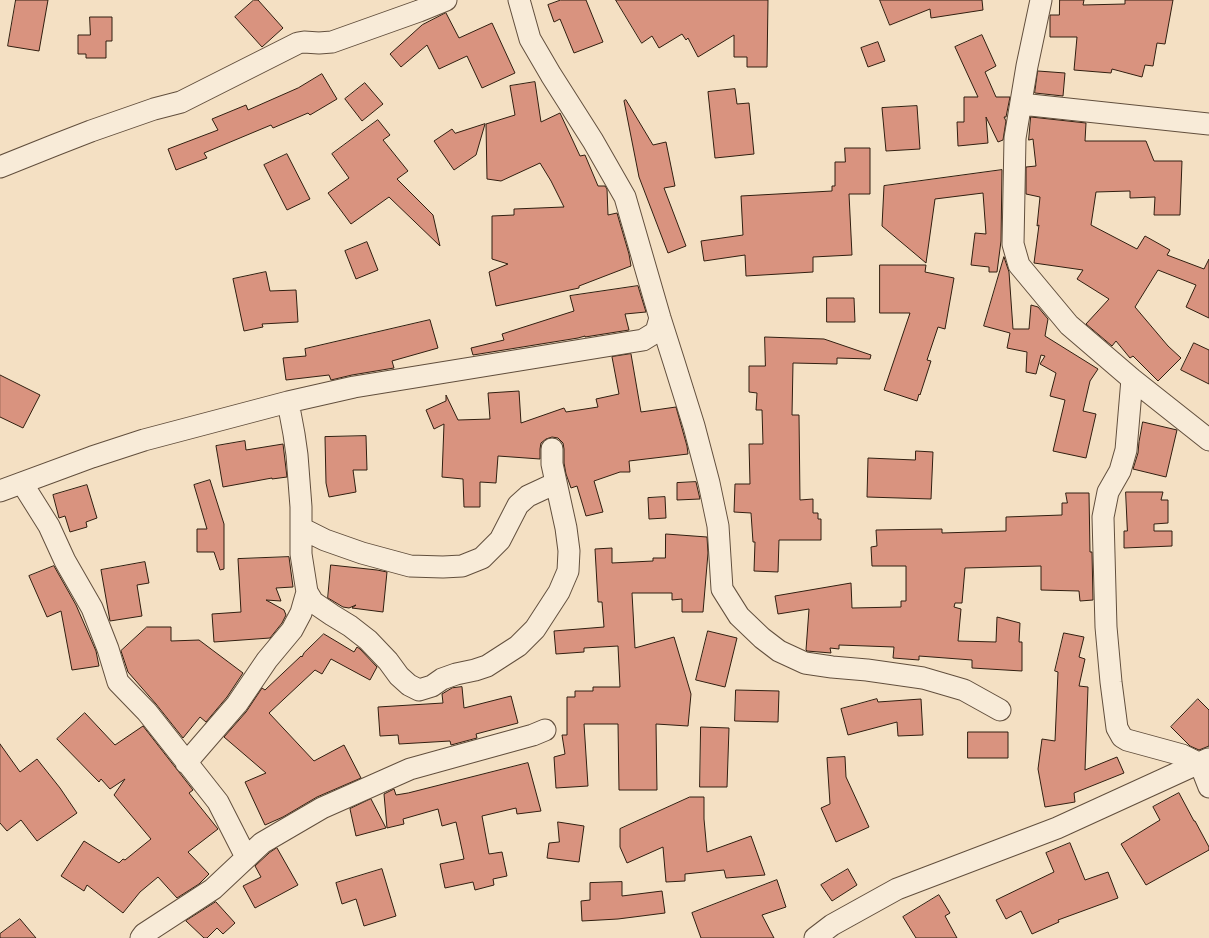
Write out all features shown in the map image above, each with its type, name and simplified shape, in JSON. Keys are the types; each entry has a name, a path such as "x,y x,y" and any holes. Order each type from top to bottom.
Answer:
{"street":[{"path":"0,167 91,131 181,102 298,43 304,42 319,44 332,42 446,0"},
{"path":"519,0 530,38 593,141 625,197 660,318 692,419 709,484 718,526 722,589 739,616 762,638 780,651 805,663 923,678 964,690 1000,710"},
{"path":"1040,0 1016,138 1013,244 1019,265 1069,325 1132,379 1209,440"},
{"path":"1021,104 1209,124"},
{"path":"0,492 92,457 137,443 288,402 354,388 643,340 656,332 660,318"},
{"path":"1132,379 1126,450 1120,471 1108,492 1103,517 1106,627 1117,728 1122,737 1127,740 1204,761"},
{"path":"288,402 297,454 301,507 301,554 307,592 313,602 350,626 368,640 388,661 399,676 409,685 419,690 432,686 442,679 456,674 487,666 518,646 535,629 546,615 559,592 568,571 569,550 566,528 552,464 552,449"},
{"path":"22,483 49,526 65,561 92,608 108,649 118,682 147,712 218,802 246,858"},
{"path":"301,528 325,540 362,553 410,566 462,566 482,558 500,540 518,505 528,496 556,483"},
{"path":"186,763 237,704 267,660 292,630 301,613 307,592"},
{"path":"140,938 212,888 262,843 322,808 410,769 533,735 545,730"},
{"path":"1204,761 1209,787"},
{"path":"815,938 832,924 897,889 1057,828 1204,761"}],"building":[{"path":"16,0 48,0 39,51 8,46"},
{"path":"254,0 258,0 283,28 262,47 235,17"},
{"path":"561,0 586,0 603,42 574,53 560,19 554,22 548,5"},
{"path":"616,0 768,0 767,67 747,67 747,57 734,57 734,35 698,57 688,38 686,40 682,34 659,48 652,36 642,43"},
{"path":"880,0 982,0 983,10 931,18 930,9 890,25"},
{"path":"1060,0 1084,0 1083,5 1125,4 1125,0 1173,0 1165,44 1157,43 1153,66 1145,65 1142,77 1112,69 1111,73 1074,70 1077,37 1050,37 1050,15 1059,15"},
{"path":"446,13 459,38 492,23 515,73 482,88 467,56 439,69 427,45 401,67 390,54 422,25"},
{"path":"90,17 112,17 112,41 106,41 106,58 86,58 86,54 78,54 78,35 90,35"},
{"path":"982,35 996,66 985,72 996,97 1010,97 1006,117 1004,117 1006,121 1003,140 998,142 986,117 988,143 958,146 957,122 964,122 964,97 978,97 955,47"},
{"path":"878,42 885,61 868,67 861,48"},
{"path":"1038,71 1065,73 1063,96 1035,93"},
{"path":"322,74 337,99 310,115 308,113 273,128 271,125 204,153 207,158 176,170 168,149 218,130 212,119 246,105 248,110 298,88"},
{"path":"535,82 541,122 560,113 580,156 585,155 598,186 605,186 607,189 608,215 617,213 631,266 579,286 579,288 496,306 489,272 508,264 492,259 492,216 514,215 514,209 564,207 540,163 501,181 487,179 486,124 515,115 510,86"},
{"path":"365,83 383,104 362,121 345,99"},
{"path":"735,89 737,104 749,103 754,154 715,158 708,92"},
{"path":"626,100 653,145 666,142 675,186 664,188 686,246 668,253 639,177 624,101"},
{"path":"917,106 920,149 886,151 882,108"},
{"path":"1031,117 1086,123 1085,141 1146,141 1154,161 1182,161 1180,215 1154,215 1155,197 1130,198 1130,191 1096,192 1091,225 1137,249 1145,236 1170,250 1167,255 1204,269 1209,259 1209,318 1186,307 1196,285 1158,270 1135,307 1168,346 1181,358 1158,381 1133,356 1130,358 1116,341 1112,346 1086,324 1109,299 1077,279 1083,270 1034,263 1039,225 1037,226 1040,197 1026,194 1026,167 1036,166 1033,139 1029,140"},
{"path":"378,120 390,135 383,140 408,171 397,179 433,215 440,246 389,197 351,224 328,193 349,178 332,154"},
{"path":"485,124 476,155 454,170 434,141 452,129 455,133"},
{"path":"845,148 870,148 870,194 849,194 852,255 813,257 813,272 746,276 745,255 704,261 701,241 743,235 741,196 832,191 832,186 835,186 835,162 845,162"},
{"path":"287,154 310,199 287,210 264,165"},
{"path":"1002,170 1001,241 997,272 989,272 989,267 971,265 975,233 986,234 983,193 935,199 926,263 882,226 884,186"},
{"path":"367,242 378,270 356,279 345,251"},
{"path":"1004,257 1009,272 1013,329 1029,329 1031,305 1038,307 1048,319 1045,336 1098,369 1090,381 1083,411 1096,414 1086,458 1053,451 1065,400 1050,396 1056,373 1040,364 1045,356 1041,355 1036,374 1026,372 1027,352 1007,348 1010,333 984,326"},
{"path":"880,265 926,265 925,272 954,278 945,329 938,327 927,360 931,361 917,401 884,390 910,313 880,313"},
{"path":"266,272 270,291 296,290 298,322 262,324 263,327 244,331 233,279"},
{"path":"638,286 646,312 625,314 629,330 473,355 471,348 504,340 502,334 574,311 570,296"},
{"path":"827,298 854,298 855,322 827,322"},
{"path":"430,320 438,348 392,361 394,368 331,380 329,375 286,380 283,358 306,356 305,349"},
{"path":"765,337 824,339 871,355 870,359 837,358 837,364 793,363 792,415 799,415 800,500 813,499 813,513 818,513 818,519 821,519 821,540 779,540 778,572 754,571 755,542 753,542 751,513 734,512 735,484 750,484 749,444 763,444 762,410 756,410 757,393 749,392 749,366 765,366"},
{"path":"1194,343 1209,350 1209,384 1181,370"},
{"path":"631,354 641,412 676,407 688,454 629,461 630,472 620,472 594,481 603,512 586,516 577,486 571,488 566,474 563,443 558,438 552,437 541,443 540,459 498,456 496,483 480,482 480,507 464,507 463,479 442,477 444,424 434,429 426,410 446,401 446,395 458,420 490,419 488,393 519,391 521,423 564,408 566,412 598,407 596,399 619,394 612,357"},
{"path":"0,375 40,395 23,428 0,417"},
{"path":"1143,422 1177,430 1166,477 1133,469 1138,453"},
{"path":"366,436 367,470 353,470 356,492 329,497 326,483 325,437"},
{"path":"245,441 246,450 283,444 287,477 272,478 223,487 216,446"},
{"path":"916,451 933,452 931,499 867,497 868,458 915,460"},
{"path":"210,480 224,524 224,569 220,570 214,552 197,552 197,529 207,529 194,485"},
{"path":"696,482 700,499 677,500 677,483"},
{"path":"87,485 97,518 86,522 87,527 70,532 65,516 59,518 53,495"},
{"path":"1126,492 1163,492 1161,500 1168,500 1168,523 1154,524 1154,531 1172,531 1172,546 1124,548 1124,531 1127,531"},
{"path":"1066,493 1089,493 1090,552 1092,552 1093,600 1080,601 1079,591 1041,590 1041,566 965,568 962,603 955,603 954,607 961,609 958,641 996,642 997,617 1020,623 1019,642 1022,642 1022,671 972,668 972,660 919,656 919,660 893,658 894,647 839,645 839,649 830,648 831,653 807,651 809,609 778,614 775,596 851,583 852,608 901,607 901,601 906,601 906,566 872,566 871,547 877,546 876,530 942,529 942,533 1006,531 1006,517 1062,515 1062,503 1067,503"},
{"path":"665,497 666,518 649,519 648,498"},
{"path":"666,534 707,537 708,553 703,612 682,612 682,599 672,600 672,593 632,593 635,648 674,637 691,694 688,726 656,724 657,790 619,790 618,724 584,724 588,786 556,788 554,757 565,754 562,735 567,735 567,697 575,697 575,691 593,691 593,687 620,687 618,646 584,648 584,652 556,654 554,631 604,627 602,602 598,602 595,549 612,548 612,563 653,561 653,558 665,558"},
{"path":"289,557 293,587 276,588 281,601 266,600 284,610 286,615 282,623 270,638 214,642 212,614 241,612 238,559"},
{"path":"145,562 149,583 137,585 142,616 110,621 101,570"},
{"path":"331,565 387,572 383,612 352,608 356,605 349,608 343,607 328,598"},
{"path":"54,566 76,605 96,651 99,666 72,670 61,611 47,617 29,576"},
{"path":"147,627 171,627 171,641 199,640 243,673 227,697 206,722 200,717 183,738 128,672 121,651"},
{"path":"708,631 737,638 725,687 696,680"},
{"path":"1064,633 1084,637 1079,657 1085,659 1079,686 1088,687 1085,770 1117,757 1124,773 1074,793 1075,802 1045,807 1038,769 1042,739 1055,741 1058,672 1055,671"},
{"path":"324,634 354,652 357,647 360,649 377,667 370,680 331,659 322,674 315,670 269,713 314,761 344,745 361,778 317,797 283,817 265,825 245,782 266,773 224,737 246,712 262,688 265,690 301,656 302,657 304,653"},
{"path":"462,687 464,708 511,696 518,723 476,734 477,738 451,745 450,741 399,744 398,735 380,736 378,707 443,703 442,694 452,688"},
{"path":"736,690 779,691 778,722 735,721"},
{"path":"877,699 878,702 921,699 923,735 898,736 897,722 848,735 841,709"},
{"path":"1198,699 1209,710 1209,746 1199,750 1190,746 1171,727"},
{"path":"85,713 115,745 143,726 193,790 189,793 218,829 188,852 209,874 199,884 177,898 158,877 140,892 123,913 87,885 84,891 61,876 84,841 119,863 151,839 114,795 125,779 110,789 101,779 99,782 57,739"},
{"path":"701,727 729,728 727,787 700,787"},
{"path":"968,732 1008,732 1008,758 968,758"},
{"path":"0,744 20,772 37,759 60,788 77,813 37,841 21,820 7,831 0,823"},
{"path":"845,757 846,777 869,827 836,842 821,808 830,804 827,758"},
{"path":"528,763 541,811 517,814 516,808 482,816 489,854 502,852 507,876 493,879 494,885 475,890 473,882 445,888 440,864 464,859 456,822 442,826 438,809 403,819 404,824 387,828 384,794 394,789 396,795 408,793"},
{"path":"1179,793 1209,847 1209,850 1146,885 1121,844 1160,820 1153,807"},
{"path":"690,797 704,797 707,852 751,836 765,875 726,878 724,870 685,874 685,881 666,882 663,847 627,863 620,847 620,829"},
{"path":"371,799 386,828 356,836 350,809"},
{"path":"558,822 584,826 579,862 547,858 549,843 559,842"},
{"path":"1070,843 1085,880 1108,872 1118,898 1058,920 1059,922 1032,934 1021,911 1006,919 996,900 1054,872 1046,853"},
{"path":"277,848 298,885 255,908 243,886 261,877 255,866"},
{"path":"382,869 396,916 364,926 356,899 342,904 336,883"},
{"path":"848,869 857,885 832,901 821,885"},
{"path":"777,880 786,907 762,915 774,938 701,938 692,913"},
{"path":"622,882 622,896 662,891 665,913 618,919 582,921 581,901 590,900 590,883"},
{"path":"939,895 950,913 945,916 957,938 916,938 903,917"},
{"path":"216,902 235,923 223,934 217,928 207,938 204,938 186,921"},
{"path":"20,919 36,938 0,938 0,934"}]}
